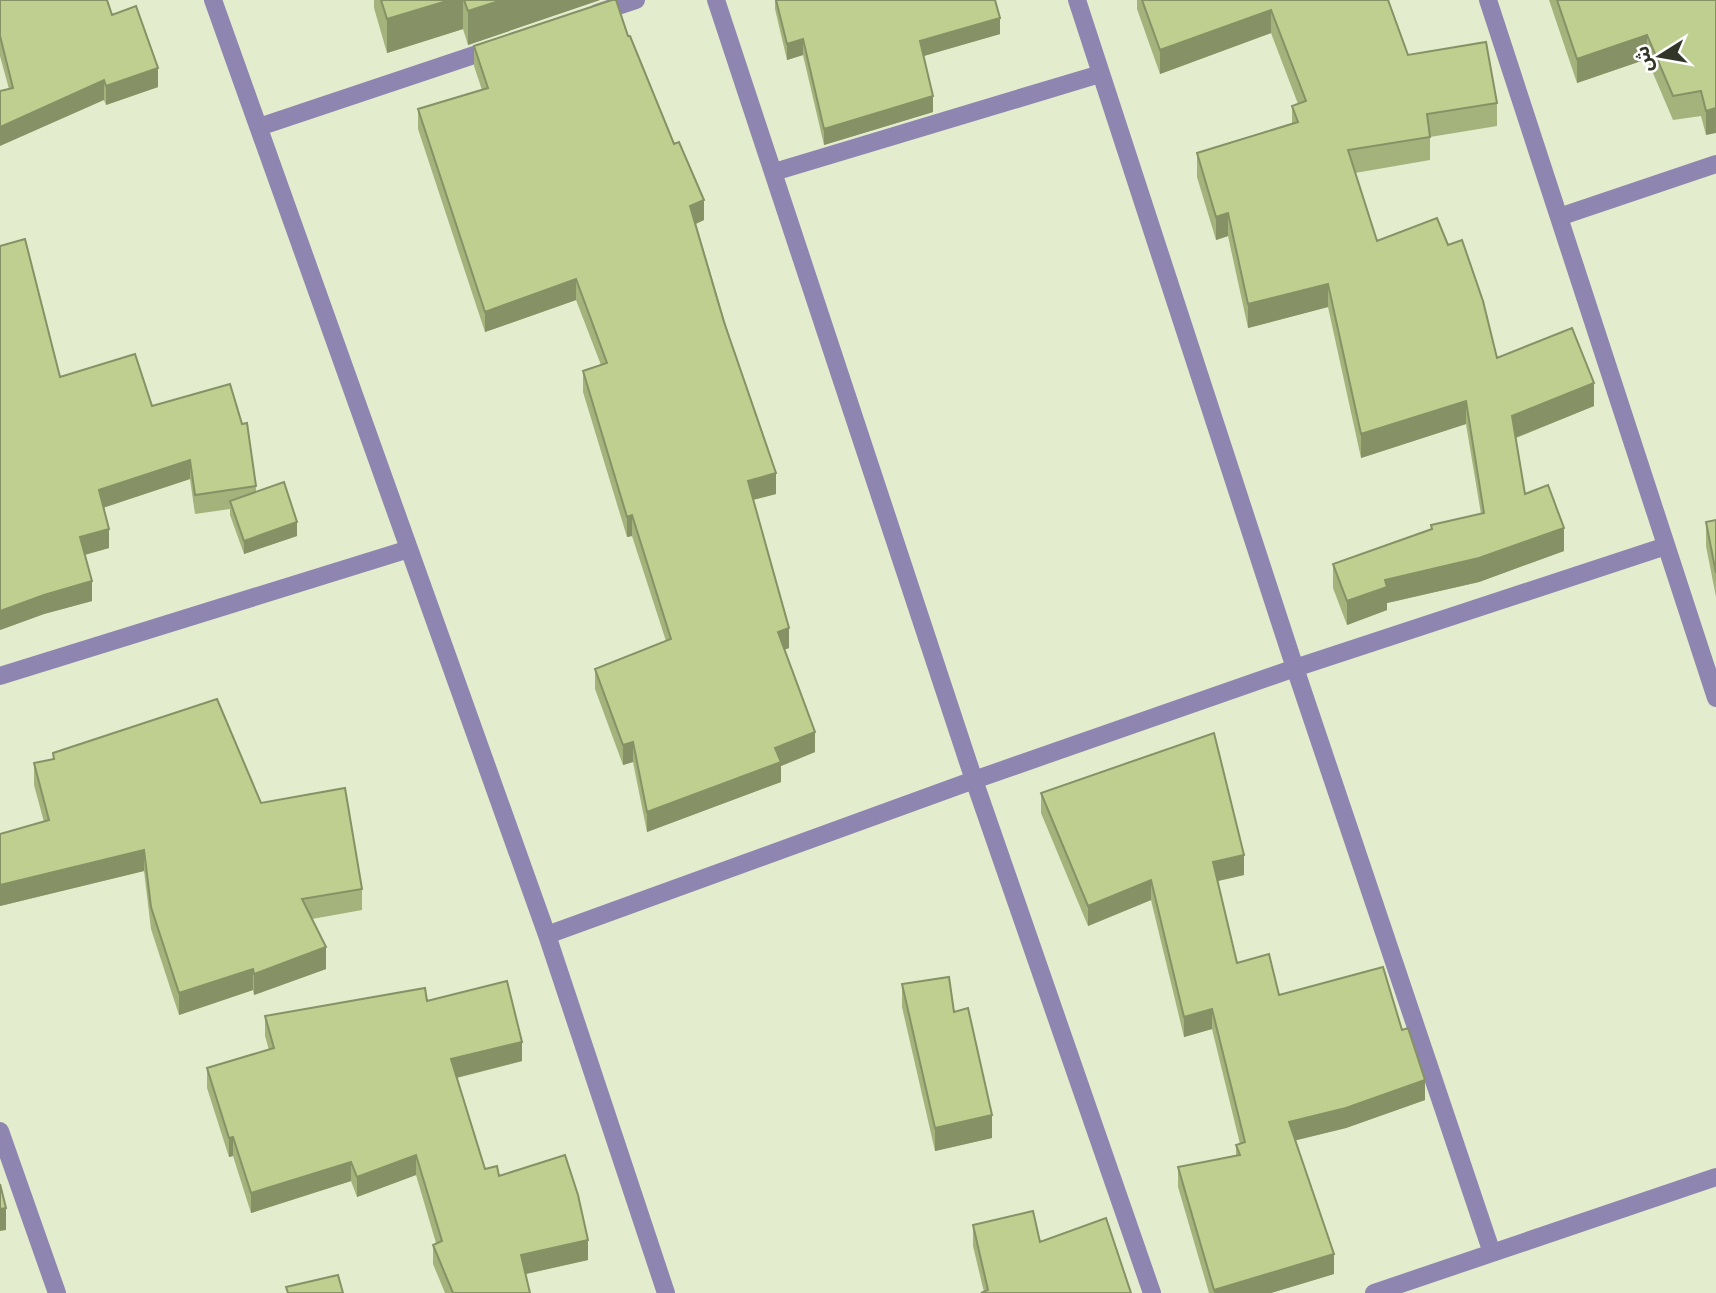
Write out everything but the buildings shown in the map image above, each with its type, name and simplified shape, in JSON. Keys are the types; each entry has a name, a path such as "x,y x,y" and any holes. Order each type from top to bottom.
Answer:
{"street":[{"path":"213,0 547,934 666,1293"},
{"path":"584,18 636,0"},
{"path":"716,0 974,780 1152,1293"},
{"path":"1077,0 1296,668 1492,1253"},
{"path":"1488,0 1716,698"},
{"path":"259,127 519,39"},
{"path":"774,172 1100,74"},
{"path":"1559,216 1716,164"},
{"path":"547,934 974,780 1296,668 1666,546"},
{"path":"0,676 409,549"},
{"path":"0,1131 57,1293"},
{"path":"1374,1293 1716,1177"}]}
